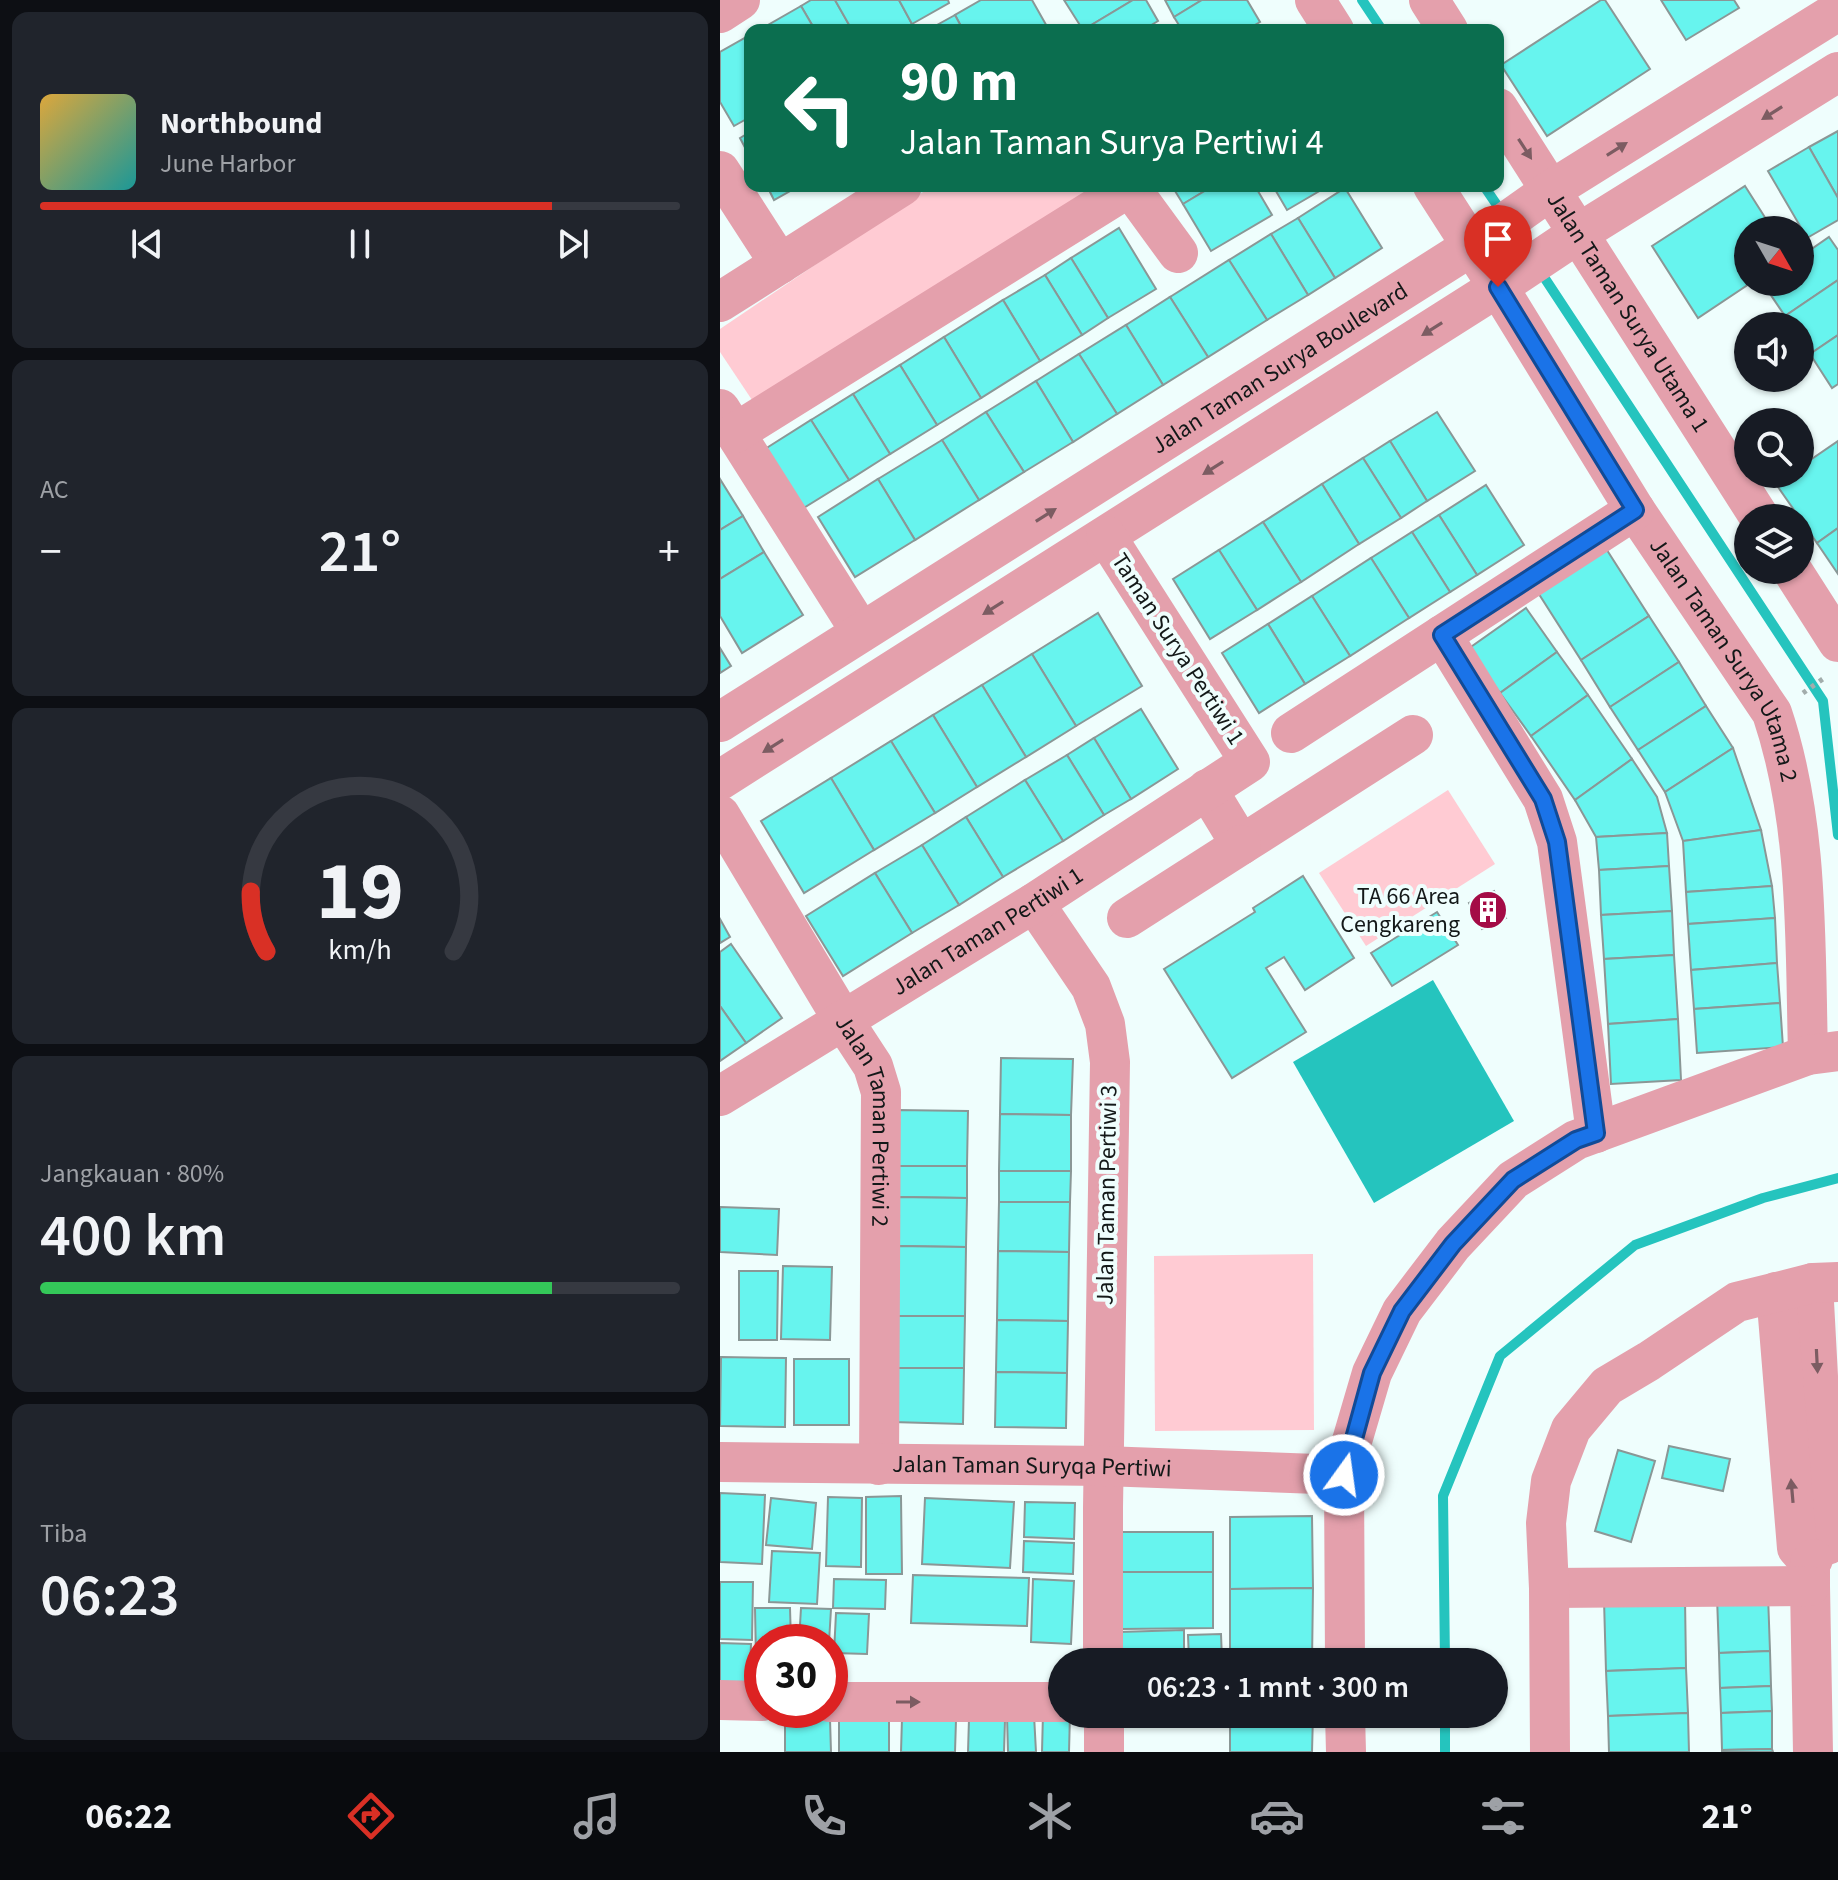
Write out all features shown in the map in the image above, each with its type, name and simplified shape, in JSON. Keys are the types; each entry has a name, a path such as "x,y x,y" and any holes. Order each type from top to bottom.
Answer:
{"street":[{"path":"720,13 740,0"},
{"path":"1315,0 1330,24"},
{"path":"1429,0 1444,24"},
{"name":"Jalan Taman Surya Boulevard","path":"720,722 1482,239 1542,196 1838,11"},
{"name":"Jalan Taman Surya Boulevard","path":"720,780 1838,72"},
{"name":"Jalan Taman Surya Utama 1","path":"1504,120 1542,196 1750,504"},
{"path":"720,171 780,264"},
{"path":"720,302 893,192"},
{"path":"861,632 728,421 1121,192"},
{"path":"1132,192 1178,253"},
{"name":"Jalan Taman Surya Utama 2","path":"1439,192 1482,239 1509,280 1635,510 1772,713 1784,749 1791,788 1827,1053"},
{"path":"1291,733 1635,510"},
{"name":"Taman Surya Pertiwi 1","path":"1106,536 1250,762"},
{"path":"1801,584 1838,642"},
{"path":"1442,635 1543,799 1557,842 1596,1133"},
{"path":"1127,918 1413,735"},
{"name":"Jalan Taman Pertiwi 1","path":"720,1096 1034,903 1250,762"},
{"path":"1200,794 1235,849"},
{"name":"Jalan Taman Pertiwi 2","path":"720,815 873,1066 881,1092 879,1465"},
{"name":"Jalan Taman Pertiwi 3","path":"1034,903 1091,987 1105,1024 1110,1062 1103,1648"},
{"path":"1345,1648 1344,1475 1372,1373 1402,1311 1453,1244 1513,1180 1576,1140 1827,1053"},
{"path":"1550,1752 1546,1523 1551,1481 1571,1429 1607,1386 1737,1302 1809,1286 1821,1560 1821,1728"},
{"name":"Jalan Taman Suryqa Pertiwi","path":"720,1462 1104,1466 1344,1475"},
{"path":"1549,1588 1821,1560"},
{"path":"720,1700 744,1701"},
{"path":"848,1702 1048,1702"},
{"path":"1104,1728 1104,1752"},
{"path":"1345,1728 1346,1752"}],"path":[{"path":"1795,699 1823,679"}],"shaded area":[{"path":"923,192 1095,192 756,406 720,352 720,329"},
{"path":"1448,790 1495,864 1366,946 1319,873"},
{"path":"1313,1254 1314,1430 1155,1431 1154,1256"}],"water":[{"path":"1433,980 1514,1121 1374,1203 1293,1062"}],"building":[{"path":"811,0 835,0 849,24 812,24 801,6"},
{"path":"835,0 899,0 912,24 849,24"},
{"path":"899,0 948,0 949,3 912,24"},
{"path":"981,0 1032,0 1046,24 960,24 955,15"},
{"path":"1064,0 1133,0 1093,24 1079,24"},
{"path":"1133,0 1146,0 1158,21 1153,24 1093,24"},
{"path":"1165,0 1202,0 1174,17"},
{"path":"1202,0 1247,0 1260,22 1178,24 1174,17"},
{"path":"1605,0 1650,69 1547,136 1504,70 1504,63"},
{"path":"1661,0 1734,0 1739,8 1686,40"},
{"path":"801,6 812,24 770,24"},
{"path":"955,15 960,24 939,24"},
{"path":"744,38 744,120 734,126 720,102 720,52"},
{"path":"1838,131 1838,198 1809,147"},
{"path":"1809,147 1838,198 1838,220 1814,234 1814,216 1794,216 1768,171"},
{"path":"1745,186 1764,216 1734,216 1734,294 1698,318 1652,246"},
{"path":"770,192 788,192 774,200"},
{"path":"1176,192 1203,192 1183,204"},
{"path":"1203,192 1259,192 1272,215 1211,251 1183,204"},
{"path":"1276,192 1318,192 1287,210"},
{"path":"1339,192 1347,192 1382,248 1335,278 1298,218"},
{"path":"1298,218 1335,278 1308,295 1271,234"},
{"path":"1119,228 1156,289 1108,318 1071,258"},
{"path":"1271,234 1308,295 1267,320 1229,260"},
{"path":"1829,237 1838,250 1838,280 1791,312 1782,312 1771,296 1814,296 1814,247"},
{"path":"1071,258 1108,318 1082,335 1045,275"},
{"path":"1229,260 1267,320 1208,357 1170,297"},
{"path":"1045,275 1082,335 1040,361 1003,300"},
{"path":"1838,280 1838,335 1814,351 1814,312 1791,312"},
{"path":"1170,297 1208,357 1163,385 1126,325"},
{"path":"1003,300 1040,361 981,398 944,337"},
{"path":"1126,325 1163,385 1117,414 1079,354"},
{"path":"1838,335 1838,384 1832,388 1814,360 1814,351"},
{"path":"944,337 981,398 937,425 900,365"},
{"path":"1079,354 1117,414 1073,442 1036,381"},
{"path":"900,365 937,425 890,454 853,394"},
{"path":"1036,381 1073,442 1024,472 986,412"},
{"path":"853,394 890,454 849,480 811,420"},
{"path":"986,412 1024,472 979,500 942,440"},
{"path":"1437,412 1475,471 1427,501 1390,441"},
{"path":"811,420 849,480 802,509 765,449"},
{"path":"942,440 979,500 915,540 878,479"},
{"path":"1390,441 1427,501 1401,518 1363,458"},
{"path":"1838,441 1838,528 1817,543 1814,539 1814,504 1790,504 1779,488 1814,488 1814,457"},
{"path":"1363,458 1401,518 1359,544 1322,484"},
{"path":"720,479 743,516 720,530"},
{"path":"878,479 915,540 855,577 818,517"},
{"path":"1322,484 1359,544 1301,582 1263,522"},
{"path":"1486,485 1524,545 1477,575 1439,515"},
{"path":"1439,515 1477,575 1450,592 1412,532"},
{"path":"743,516 764,552 720,579 720,530"},
{"path":"1263,522 1301,582 1257,610 1219,550"},
{"path":"1838,528 1838,574 1817,543"},
{"path":"1412,532 1450,592 1409,618 1371,558"},
{"path":"1605,547 1649,616 1581,660 1537,591"},
{"path":"1219,550 1257,610 1210,639 1173,579"},
{"path":"764,552 803,615 742,653 720,616 720,579"},
{"path":"1371,558 1409,618 1350,656 1312,596"},
{"path":"1312,596 1350,656 1305,684 1268,624"},
{"path":"1526,608 1557,652 1500,693 1468,649"},
{"path":"1098,613 1142,686 1076,726 1032,654"},
{"path":"1649,616 1679,662 1610,707 1581,660"},
{"path":"1268,624 1305,684 1259,713 1222,653"},
{"path":"720,648 731,666 720,673"},
{"path":"1557,652 1588,695 1531,736 1500,693"},
{"path":"1032,654 1076,726 1026,757 982,685"},
{"path":"1679,662 1706,706 1638,750 1610,707"},
{"path":"982,685 1026,757 977,787 933,715"},
{"path":"1588,695 1632,759 1575,800 1531,736"},
{"path":"1706,706 1733,748 1665,792 1638,750"},
{"path":"1141,709 1178,769 1131,799 1094,738"},
{"path":"933,715 977,787 935,813 891,741"},
{"path":"1094,738 1131,799 1104,815 1067,755"},
{"path":"891,741 935,813 874,850 831,778"},
{"path":"1733,748 1761,830 1683,841 1665,792"},
{"path":"1067,755 1104,815 1063,841 1025,780"},
{"path":"1632,759 1657,797 1667,833 1596,837 1575,800"},
{"path":"831,778 874,850 804,893 761,821"},
{"path":"1025,780 1063,841 1003,877 966,817"},
{"path":"966,817 1003,877 959,905 922,845"},
{"path":"1761,830 1772,886 1686,892 1683,841"},
{"path":"1667,833 1669,866 1599,870 1596,837"},
{"path":"922,845 959,905 912,933 875,873"},
{"path":"1669,866 1672,911 1601,915 1599,870"},
{"path":"875,873 912,933 843,976 806,916"},
{"path":"1303,876 1354,958 1305,990 1284,957 1266,968 1306,1032 1232,1078 1164,969 1255,912 1253,908"},
{"path":"1772,886 1775,918 1688,924 1686,892"},
{"name":"TA 66 Area Cengkareng","path":"1494,891 1506,918 1482,929 1469,903"},
{"path":"1672,911 1674,955 1604,959 1601,915"},
{"path":"1437,912 1458,945 1392,986 1371,953"},
{"path":"1775,918 1777,963 1691,970 1688,924"},
{"path":"720,919 730,937 720,943"},
{"path":"731,944 782,1018 746,1043 720,1006 720,952"},
{"path":"1674,955 1678,1019 1608,1024 1604,959"},
{"path":"1777,963 1780,1003 1694,1009 1691,970"},
{"path":"1780,1003 1783,1047 1697,1053 1694,1009"},
{"path":"720,1006 746,1043 720,1061"},
{"path":"1678,1019 1681,1080 1611,1084 1608,1024"},
{"path":"1001,1058 1073,1059 1071,1115 1000,1114"},
{"path":"897,1110 968,1111 967,1166 897,1166"},
{"path":"1000,1114 1071,1115 1071,1171 999,1171"},
{"path":"897,1166 967,1166 967,1198 896,1197"},
{"path":"999,1171 1071,1171 1070,1202 999,1202"},
{"path":"896,1197 967,1198 966,1247 895,1246"},
{"path":"999,1202 1070,1202 1069,1252 998,1251"},
{"path":"720,1207 779,1209 777,1255 720,1252"},
{"path":"895,1246 966,1247 965,1316 894,1316"},
{"path":"998,1251 1069,1252 1068,1321 997,1320"},
{"path":"783,1266 832,1267 830,1340 781,1339"},
{"path":"739,1271 778,1271 777,1340 739,1340"},
{"path":"894,1316 965,1316 964,1368 893,1368"},
{"path":"997,1320 1068,1321 1067,1373 996,1372"},
{"path":"721,1357 786,1358 785,1427 720,1426"},
{"path":"794,1359 849,1359 849,1425 794,1425"},
{"path":"893,1368 964,1368 963,1424 892,1422"},
{"path":"996,1372 1067,1373 1066,1428 995,1427"},
{"path":"1669,1446 1730,1459 1723,1491 1662,1478"},
{"path":"1618,1450 1655,1461 1631,1542 1595,1531"},
{"path":"720,1493 765,1495 762,1564 720,1562"},
{"path":"901,1496 902,1574 866,1574 866,1497"},
{"path":"828,1497 862,1498 861,1567 826,1566"},
{"path":"771,1498 816,1503 812,1549 766,1545"},
{"path":"925,1498 1014,1502 1010,1568 922,1564"},
{"path":"1025,1502 1075,1503 1074,1539 1024,1537"},
{"path":"1312,1516 1313,1588 1230,1589 1230,1517"},
{"path":"1122,1532 1213,1532 1213,1572 1122,1572"},
{"path":"1024,1541 1074,1543 1073,1574 1023,1572"},
{"path":"772,1551 820,1553 817,1604 769,1602"},
{"path":"1122,1572 1213,1572 1213,1628 1121,1629"},
{"path":"913,1575 1029,1578 1027,1626 911,1623"},
{"path":"834,1579 886,1580 885,1609 833,1608"},
{"path":"1033,1579 1074,1581 1071,1644 1031,1642"},
{"path":"720,1582 753,1582 752,1624 744,1624 744,1640 720,1639"},
{"path":"1313,1588 1312,1648 1230,1648 1230,1589"},
{"path":"1768,1595 1770,1651 1719,1653 1717,1597"},
{"path":"1685,1598 1686,1668 1606,1671 1604,1600"},
{"path":"755,1608 790,1608 790,1624 755,1624"},
{"path":"801,1608 831,1609 830,1624 800,1624"},
{"path":"836,1613 869,1614 867,1654 848,1653 848,1624 835,1624"},
{"path":"1184,1630 1184,1648 1120,1648 1119,1632"},
{"path":"1221,1634 1222,1648 1188,1648 1188,1635"},
{"path":"720,1643 744,1644 744,1696 720,1695"},
{"path":"1770,1651 1771,1686 1720,1688 1719,1653"},
{"path":"1686,1668 1688,1713 1608,1716 1606,1671"},
{"path":"1771,1686 1772,1711 1721,1713 1720,1688"},
{"path":"1772,1711 1772,1749 1722,1750 1721,1713"},
{"path":"1043,1713 1048,1713 1048,1728 1070,1728 1069,1752 1042,1752"},
{"path":"1688,1713 1689,1752 1609,1752 1608,1716"},
{"path":"1034,1715 1036,1752 1008,1752 1007,1716"},
{"path":"848,1718 889,1718 889,1752 839,1752 839,1728 848,1728"},
{"path":"902,1718 956,1720 955,1752 901,1752"},
{"path":"969,1719 1005,1720 1004,1752 968,1752"},
{"path":"785,1728 830,1728 831,1752 785,1752"},
{"path":"1230,1728 1313,1728 1312,1752 1230,1752"},
{"path":"1772,1749 1773,1752 1722,1752 1722,1750"}],"waterway":[{"path":"1362,0 1378,24"},
{"path":"1488,192 1503,214"},
{"path":"1511,227 1531,257"},
{"path":"1540,271 1823,701 1838,835"},
{"path":"1445,1648 1443,1496 1500,1356 1635,1245 1763,1198 1838,1178"},
{"path":"1445,1728 1445,1752"}],"place":[{"name":"TA 66 Area Cengkareng","path":"1488,910"}],"route":[{"path":"1344,1475 1372,1373 1402,1311 1453,1244 1513,1180 1576,1140 1596,1133 1557,842 1543,799 1442,635 1635,510 1498,287"}]}
